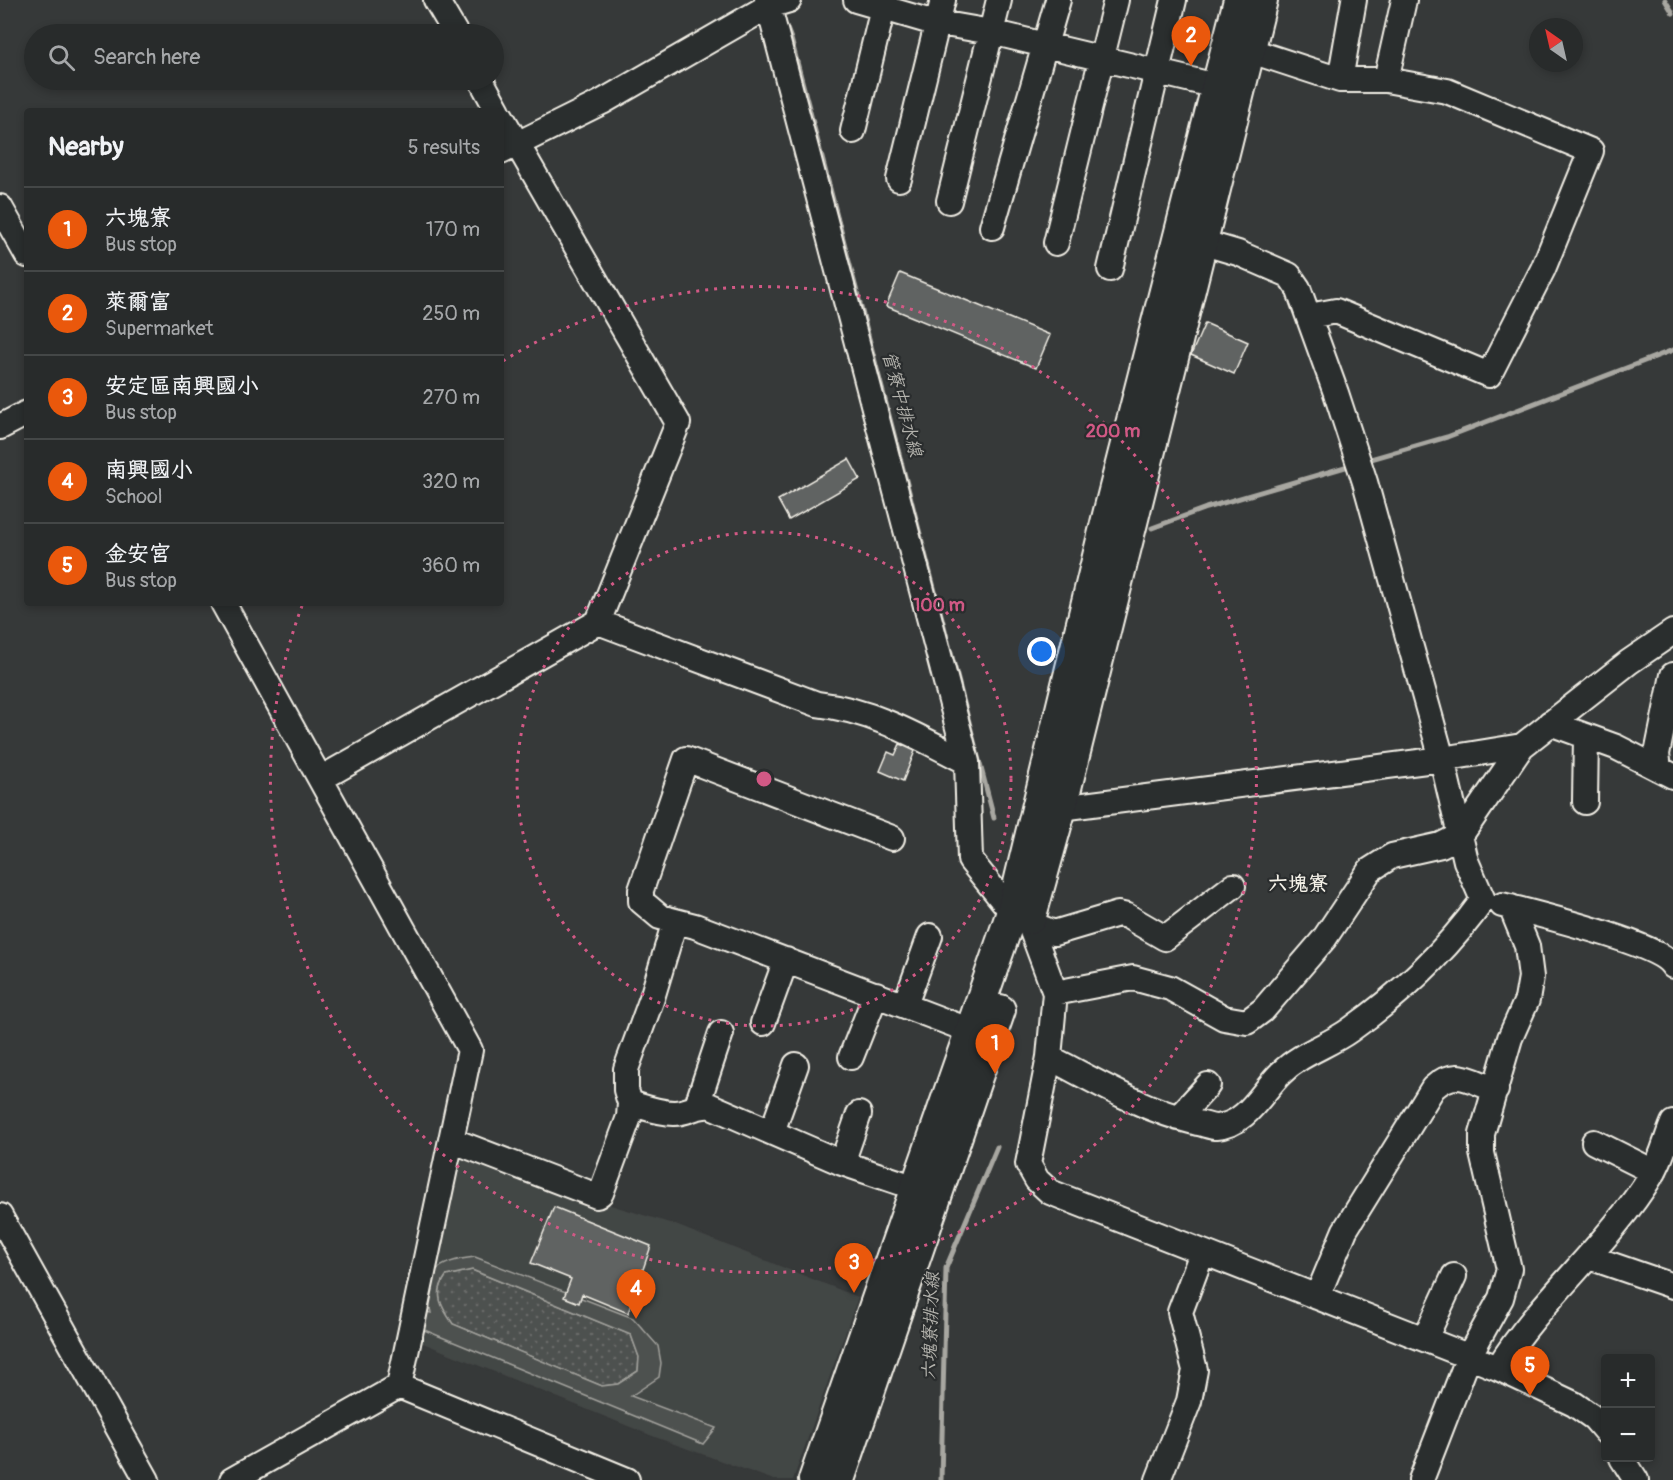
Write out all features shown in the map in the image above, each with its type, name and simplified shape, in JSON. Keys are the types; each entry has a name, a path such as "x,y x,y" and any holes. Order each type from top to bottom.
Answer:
{"main road":[{"path":"1239,0 1239,46"},
{"path":"814,1480 971,1031 1020,917 1227,89 1239,46 1262,0"},
{"path":"839,1480 1020,917 1061,807 1190,239"}],"street":[{"path":"436,0 450,24"},
{"path":"856,0 941,11 991,32 1155,74 1227,89"},
{"path":"949,201 999,0"},
{"path":"992,227 1047,45 1058,0"},
{"path":"1056,243 1116,0"},
{"path":"1110,269 1174,0"},
{"path":"1340,80 1354,0"},
{"path":"1386,80 1404,0"},
{"path":"509,148 602,102 775,2 968,762 970,860 1020,917 1055,993 1049,1057 1028,1164 1037,1180 1050,1192 1498,1368 1574,1404 1594,1418 1601,1427"},
{"path":"853,130 884,4"},
{"path":"898,179 941,11"},
{"path":"1239,46 1340,80 1386,80 1447,91 1591,151 1544,269 1490,375 1336,311 1309,316"},
{"path":"486,90 496,108"},
{"path":"322,778 598,622 678,423 509,148 504,128"},
{"path":"0,207 24,250"},
{"path":"1190,239 1289,275 1309,316 1358,463 1442,759 1466,861 1483,900"},
{"path":"0,427 24,415"},
{"path":"225,606 322,778 470,1050 399,1386 232,1480"},
{"path":"598,622 817,704 844,707 887,721 968,762"},
{"path":"1055,993 1133,978 1170,988 1224,1018 1247,1022 1263,1010 1324,939 1371,870 1392,856 1442,845 1461,835 1522,746 1673,632"},
{"path":"1666,772 1657,754 1673,675"},
{"path":"1551,723 1586,735 1666,772"},
{"path":"1585,802 1586,735"},
{"path":"1061,807 1442,759 1522,746"},
{"path":"892,838 686,759 640,890 641,901 647,909 660,917 786,960 971,1031"},
{"path":"1020,917 1054,933 1118,914 1127,916 1165,938 1233,886"},
{"path":"1483,900 1606,934 1662,956 1673,966"},
{"path":"1049,1057 1105,1087 1178,1118 1216,1127 1237,1120 1257,1103 1281,1072 1308,1052 1347,1032 1381,1008 1460,932 1483,900"},
{"path":"1421,1480 1469,1356 1501,1298 1509,1269 1482,1153 1482,1134 1510,1038 1527,1000 1531,977 1527,946 1511,907"},
{"path":"451,1140 597,1197 601,1193 621,1139 630,1103 626,1090 626,1070 652,998 675,921"},
{"path":"905,1005 930,936"},
{"path":"763,1023 786,960"},
{"path":"850,1057 876,994"},
{"path":"700,1104 699,1099 721,1033"},
{"path":"772,1132 796,1065"},
{"path":"1317,1298 1345,1230 1433,1088 1444,1079 1459,1076 1496,1090"},
{"path":"1178,1118 1208,1085"},
{"path":"630,1103 673,1113 686,1112 700,1104 711,1106 842,1163 916,1188"},
{"path":"842,1163 859,1114"},
{"path":"1498,1368 1512,1345 1589,1257 1654,1172 1671,1134"},
{"path":"1594,1142 1654,1172"},
{"path":"0,1216 147,1480"},
{"path":"1158,1480 1190,1401 1195,1370 1180,1312 1202,1253"},
{"path":"1589,1257 1673,1286"},
{"path":"1425,1339 1454,1276"},
{"path":"399,1386 627,1480"},
{"path":"1625,1462 1636,1480"}],"shaded area":[{"path":"466,1148 604,1203 673,1224 858,1297 793,1480 774,1480 655,1437 418,1341 444,1211"},
{"path":"475,1257 633,1318 658,1346 661,1363 659,1377 631,1396 716,1428 703,1444 417,1327 423,1311 431,1313 429,1288 435,1272 450,1262","holes":["472,1270 631,1335 639,1357 638,1371 618,1384 602,1386 453,1324 442,1306 440,1289 446,1276"]},
{"path":"472,1270 631,1335 639,1357 638,1371 618,1384 602,1386 453,1324 440,1300 442,1283 446,1276"}],"building":[{"path":"900,273 1050,335 1036,368 886,306"},
{"path":"1205,323 1248,342 1234,374 1191,355"},
{"path":"849,459 860,479 789,520 778,500"},
{"path":"900,744 915,751 903,781 880,771 888,752 895,755"},
{"path":"554,1207 651,1246 628,1313 582,1294 579,1303 564,1297 571,1279 531,1263"}],"waterway":[{"path":"1665,0 1673,13"},
{"name":"管寮中排水線","path":"786,26 994,818"},
{"path":"1364,461 1447,437 1673,350"},
{"path":"1152,528 1206,508 1352,465"},
{"name":"六塊寮排水線","path":"941,1480 946,1268 997,1147"}],"place":[{"name":"萊爾富","path":"1191,66"},
{"name":"六塊寮","path":"995,1074"},
{"name":"安定區南興國小","path":"854,1293"},
{"name":"南興國小","path":"636,1319"},
{"name":"金安宮","path":"1530,1396"}],"district":[{"name":"六塊寮","path":"1298,883"}]}
